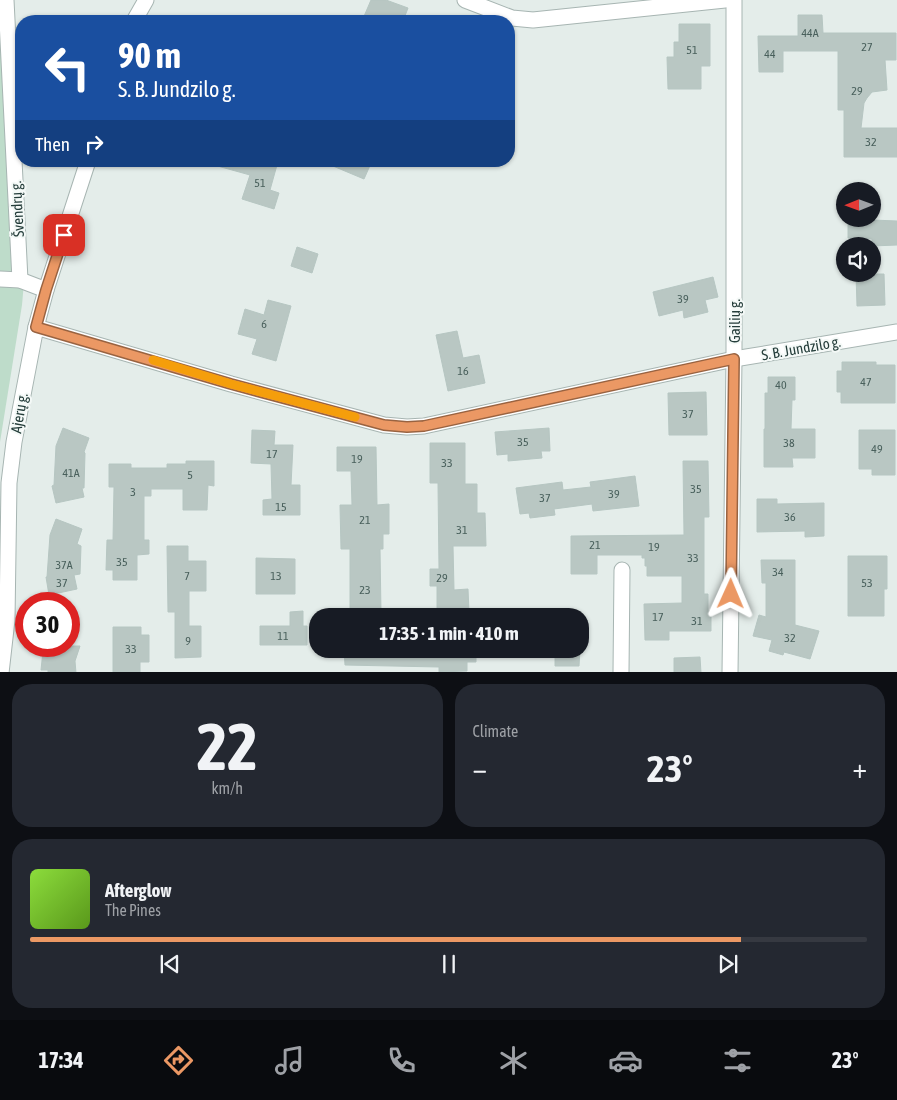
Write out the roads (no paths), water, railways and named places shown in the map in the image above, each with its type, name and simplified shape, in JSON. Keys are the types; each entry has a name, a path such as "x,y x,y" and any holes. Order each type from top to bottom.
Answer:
{"street":[{"name":"Švendrų g.","path":"6,0 4,49 20,280"},
{"path":"137,15 146,0"},
{"path":"465,0 504,15"},
{"path":"515,18 533,20 725,0"},
{"name":"Gailių g.","path":"730,672 734,359 734,0"},
{"name":"Ajerų g.","path":"1,672 8,620 4,523 14,442 36,327 46,290 86,167"},
{"path":"0,279 20,280 46,290"},
{"name":"S. B. Jundzilo g.","path":"36,327 384,425 407,427 433,424 734,359 897,332"},
{"path":"621,672 622,570"}]}
